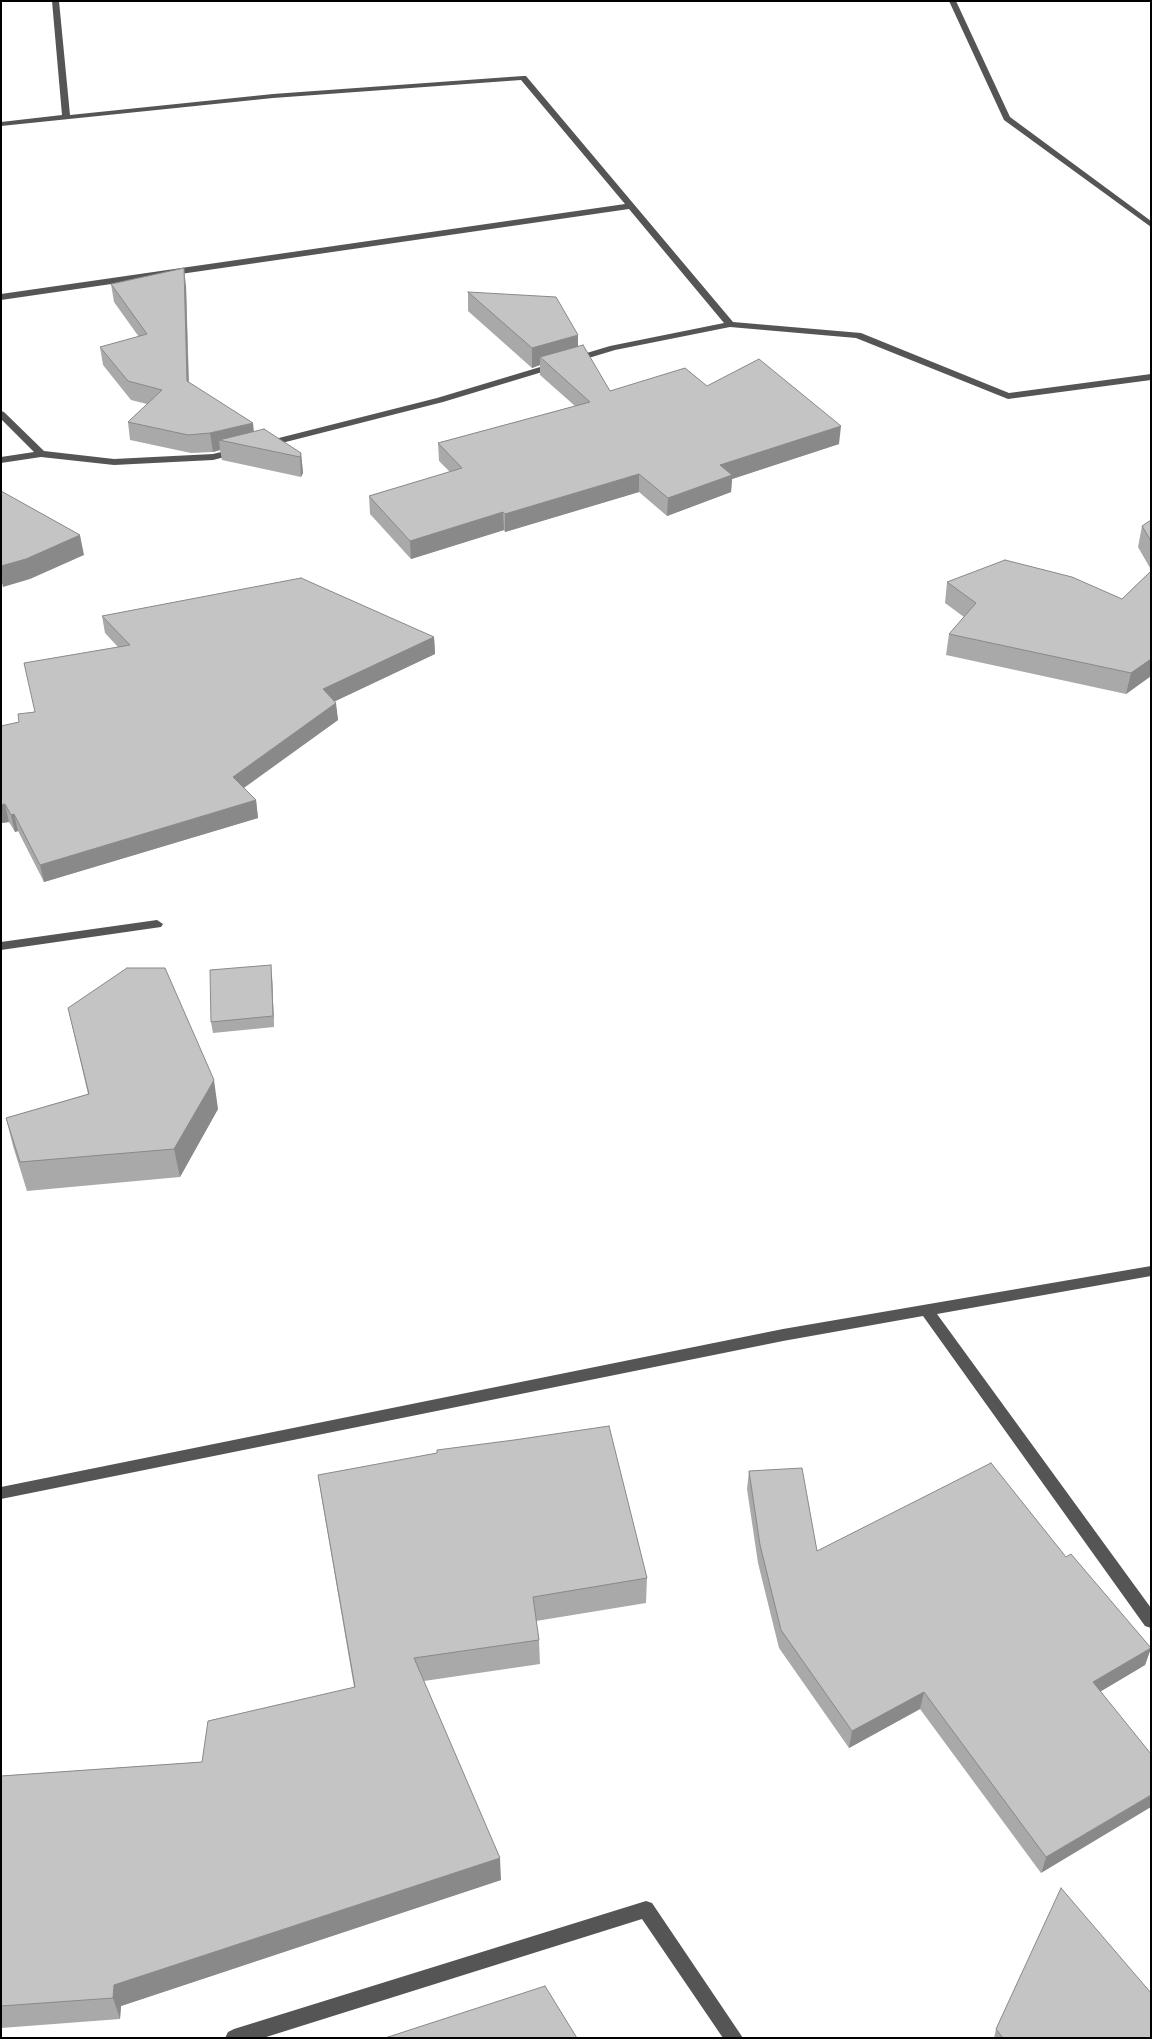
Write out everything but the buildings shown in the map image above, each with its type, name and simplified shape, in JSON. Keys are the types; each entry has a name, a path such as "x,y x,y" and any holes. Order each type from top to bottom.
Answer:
{"street":[{"path":"55,1 66,117"},
{"path":"952,1 1007,118 1151,226"},
{"path":"1,124 273,96 523,78 730,324"},
{"path":"1,297 630,206"},
{"path":"1,460 41,454 114,462 212,457 440,400 613,348 730,324 858,335 1008,396 1151,377"},
{"path":"1,414 41,454"},
{"path":"1,946 157,924"},
{"path":"1,1493 783,1335 1151,1271"},
{"path":"926,1310 1151,1621"},
{"path":"234,2038 646,1909 734,2038"}]}
